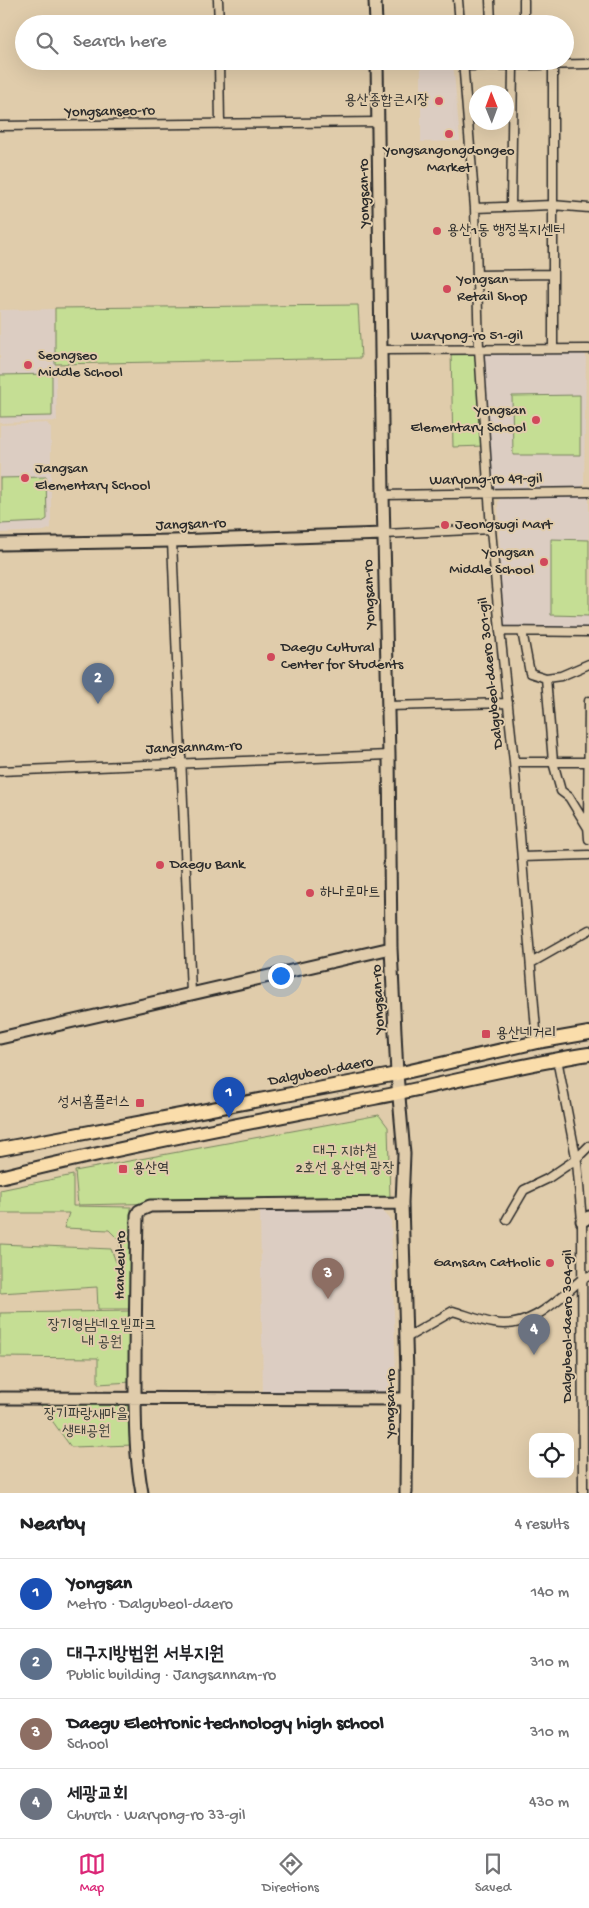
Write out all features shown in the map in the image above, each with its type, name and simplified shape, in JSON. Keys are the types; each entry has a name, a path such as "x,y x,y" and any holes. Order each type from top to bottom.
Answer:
{"main road":[{"name":"Dalgubeol-daero","path":"0,1149 397,1074 538,1042 589,1034"},
{"path":"0,1177 71,1159 589,1054"}],"street":[{"path":"218,0 219,15"},
{"path":"375,0 376,15"},
{"path":"458,0 459,15"},
{"path":"490,0 490,15"},
{"path":"524,0 524,15"},
{"path":"574,64 589,64"},
{"path":"219,70 220,124"},
{"name":"Yongsan-ro","path":"377,70 392,948 397,1074 404,1154 402,1203 407,1399 406,1493"},
{"name":"Dalgubeol-daero 301-gil","path":"464,70 475,208 479,349 491,529 514,762 538,1042"},
{"path":"511,206 513,70"},
{"path":"552,349 553,70"},
{"name":"Yongsanseo-ro","path":"0,126 379,122"},
{"path":"475,208 552,205 589,208"},
{"path":"477,275 552,274"},
{"name":"Waryong-ro 51-gil","path":"382,350 589,349"},
{"name":"Waryong-ro 49-gil","path":"383,495 589,492"},
{"path":"384,534 491,529"},
{"name":"Jangsan-ro","path":"0,544 384,534"},
{"path":"172,541 191,993"},
{"path":"500,631 589,632"},
{"path":"522,632 530,673 546,678 561,676 589,664"},
{"path":"546,678 553,762 561,791 568,797 588,828"},
{"path":"589,701 589,839"},
{"path":"388,706 508,703"},
{"name":"Jangsannam-ro","path":"0,771 181,762 389,755"},
{"path":"514,762 589,762"},
{"path":"522,857 589,855"},
{"path":"531,963 589,930"},
{"path":"0,1038 392,948"},
{"path":"557,1059 576,1159"},
{"path":"507,1218 524,1190 547,1179 576,1159 589,1146"},
{"name":"Dalgubeol-daero 304-gil","path":"576,1159 585,1219 586,1403 583,1493"},
{"name":"Handeul-ro","path":"142,1493 137,1470 134,1316 137,1215 139,1211 150,1206 402,1203"},
{"path":"406,1338 453,1311 495,1324 520,1323 544,1311 585,1277"},
{"path":"0,1398 407,1399"}],"shaded area":[{"name":"용산종합큰시장","path":"421,70 454,70 460,141 421,142"},
{"name":"Seongseo Middle School","path":"54,309 57,421 0,423 0,310"},
{"name":"Yongsan Elementary School","path":"487,352 581,352 586,355 584,484 580,489 496,490 490,484 483,356"},
{"name":"Jangsan Elementary School","path":"47,423 51,428 51,528 44,531 0,533 0,425"},
{"name":"Yongsan Middle School","path":"589,496 589,628 506,627 502,622 498,502 501,497"},
{"path":"260,1208 381,1209 391,1220 396,1378 390,1388 380,1395 263,1396"}],"green space":[{"path":"358,305 361,358 55,364 55,308"},
{"path":"451,350 478,351 484,446 453,447"},
{"path":"52,374 52,416 0,417 0,375"},
{"path":"580,395 580,455 513,455 512,396"},
{"path":"46,477 47,519 42,522 0,524 0,478"},
{"path":"551,539 589,540 589,616 551,615"},
{"name":"대구 지하철 2호선 용산역 광장","path":"379,1115 388,1127 390,1198 78,1205 75,1171"},
{"path":"73,1175 73,1206 131,1207 132,1309 98,1309 97,1287 0,1293 0,1244 111,1249 116,1262 120,1261 120,1241 109,1230 64,1228 69,1213 0,1213 0,1190"},
{"name":"장기영남네오빌파크 내 공원","path":"129,1311 131,1382 98,1384 98,1358 0,1357 0,1313"},
{"name":"장기파랑새마을 생태공원","path":"38,1401 131,1401 134,1445 71,1447"}],"place":[{"name":"용산종합큰시장","path":"439,101"},
{"name":"Yongsangongdongeo Market","path":"449,134"},
{"name":"용산1동 행정복지센터","path":"437,231"},
{"name":"Yongsan Retail Shop","path":"447,289"},
{"name":"Seongseo Middle School","path":"28,365"},
{"name":"Yongsan Elementary School","path":"536,420"},
{"name":"Jangsan Elementary School","path":"25,478"},
{"name":"Jeongsugi Mart","path":"445,525"},
{"name":"Yongsan Middle School","path":"544,562"},
{"name":"Daegu Cultural Center for Students","path":"271,657"},
{"name":"대구지방법원 서부지원","path":"98,704"},
{"name":"Daegu Bank","path":"160,865"},
{"name":"하나로마트","path":"310,893"},
{"name":"용산네거리","path":"486,1034"},
{"name":"성서홈플러스","path":"140,1103"},
{"name":"Yongsan","path":"229,1118"},
{"name":"용산역","path":"123,1169"},
{"name":"Gamsam Catholic","path":"550,1263"},
{"name":"Daegu Electronic technology high school","path":"328,1299"},
{"name":"세광교회","path":"534,1355"}]}
